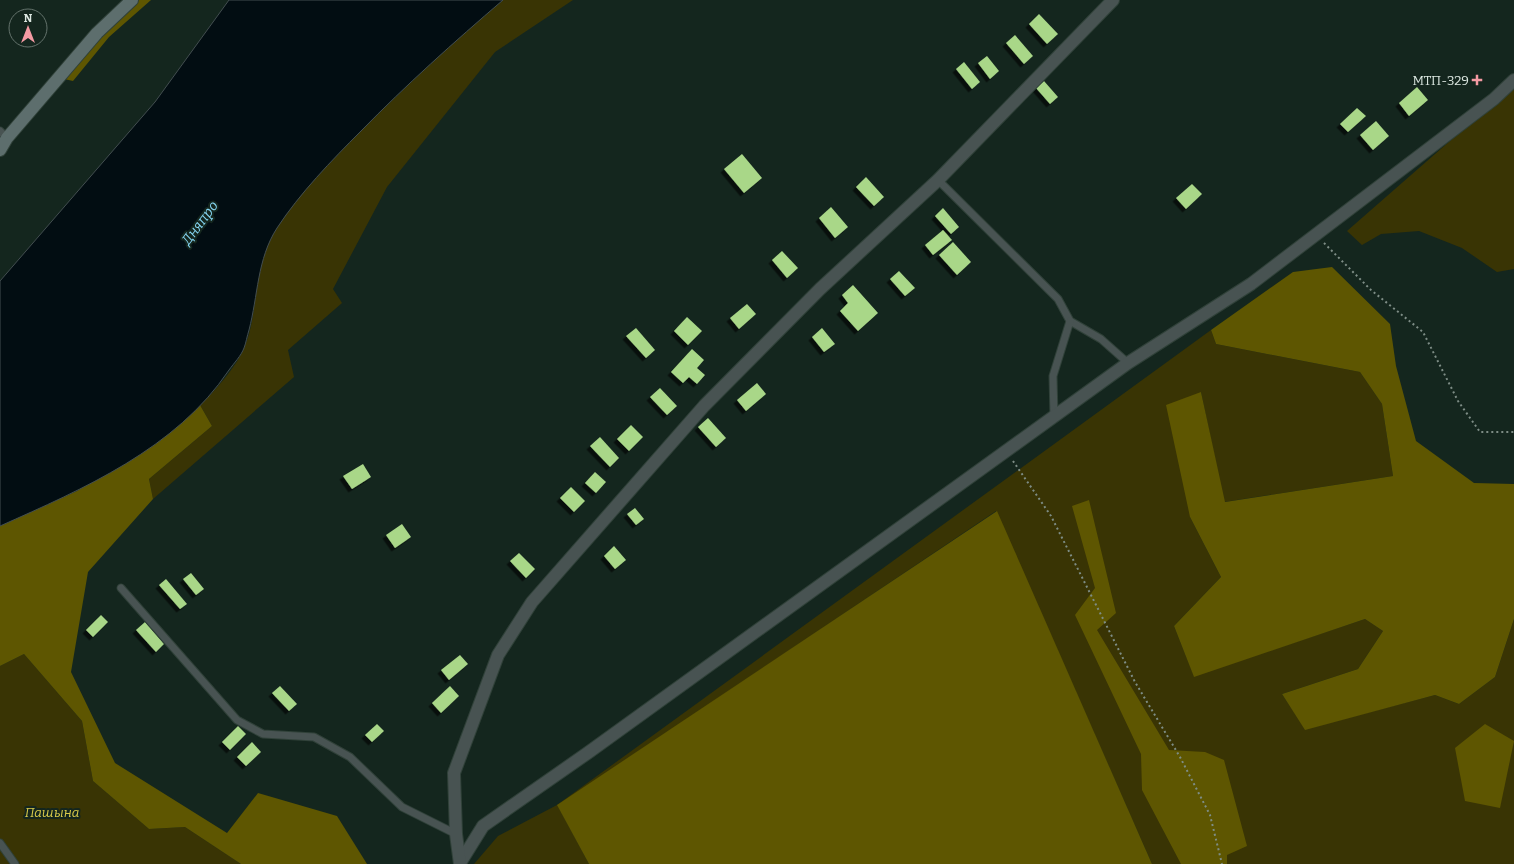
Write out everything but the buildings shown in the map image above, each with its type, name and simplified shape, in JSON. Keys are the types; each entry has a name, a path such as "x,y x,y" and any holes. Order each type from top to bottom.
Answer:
{"street":[{"path":"0,150 4,135 97,32 132,0"},
{"path":"460,863 456,834 454,773 498,655 532,602 704,406 820,289 938,180 1113,0"},
{"path":"460,863 483,826 589,752 1128,363 1251,284 1494,99 1514,80"}],"lane":[{"path":"938,180 1058,299 1070,321 1101,339 1128,363"},
{"path":"1054,417 1053,376 1070,321"},
{"path":"121,588 237,720 263,734 314,737 350,757 402,807 456,834"},
{"path":"0,843 15,864"}],"path":[{"path":"1316,236 1371,290 1423,332 1458,401 1480,432 1514,432"},
{"path":"1006,452 1051,516 1136,682 1180,757 1210,815 1222,864"}],"green space":[{"path":"503,0 573,0 495,52 387,187 333,289 342,303 288,350 294,377 153,499 149,479 212,426 200,405 231,371 241,355 251,327 262,258 269,241 284,216 335,157 375,117 447,49"},
{"path":"1514,85 1514,269 1497,272 1462,248 1419,231 1381,234 1362,245 1347,231"},
{"path":"1211,330 1216,344 1360,372 1382,404 1393,476 1224,502 1201,392 1190,517 1221,577 1174,626 1194,676 1365,619 1383,631 1358,669 1282,694 1305,729 1435,695 1459,704 1495,677 1514,619 1514,864 1152,864 996,511 558,806 589,864 474,864 498,836 557,805"},
{"name":"Пашына","path":"24,654 82,721 93,781 149,829 185,827 241,864 0,864 0,666"}],"shaded area":[{"path":"139,0 151,0 109,37 73,81 64,79 102,33"},
{"path":"1332,267 1390,324 1396,366 1416,441 1474,483 1514,484 1514,619 1495,677 1459,704 1435,695 1305,730 1282,694 1358,669 1383,631 1365,619 1194,677 1174,626 1221,577 1190,517 1166,405 1201,392 1225,502 1393,476 1382,404 1360,372 1216,344 1211,330 1293,272"},
{"path":"200,405 212,426 149,479 153,499 88,572 71,672 115,763 227,833 258,793 337,816 367,864 241,864 185,827 149,829 93,781 82,721 24,654 0,666 0,526 77,491 175,429"},
{"path":"1089,500 1116,613 1097,630 1169,750 1205,752 1224,760 1247,846 1227,855 1227,864 1181,864 1142,790 1141,754 1075,615 1095,588 1072,506"},
{"path":"997,511 1152,864 589,864 557,805"},
{"path":"1485,724 1514,741 1500,808 1465,801 1455,748"}],"water":[{"name":"Дняпро","path":"229,0 503,0 395,97 338,154 286,215 270,240 265,252 244,348 207,398 183,422 126,464 63,497 0,526 0,281 155,102"}],"place":[{"name":"МТП-329","path":"1477,80"}]}
